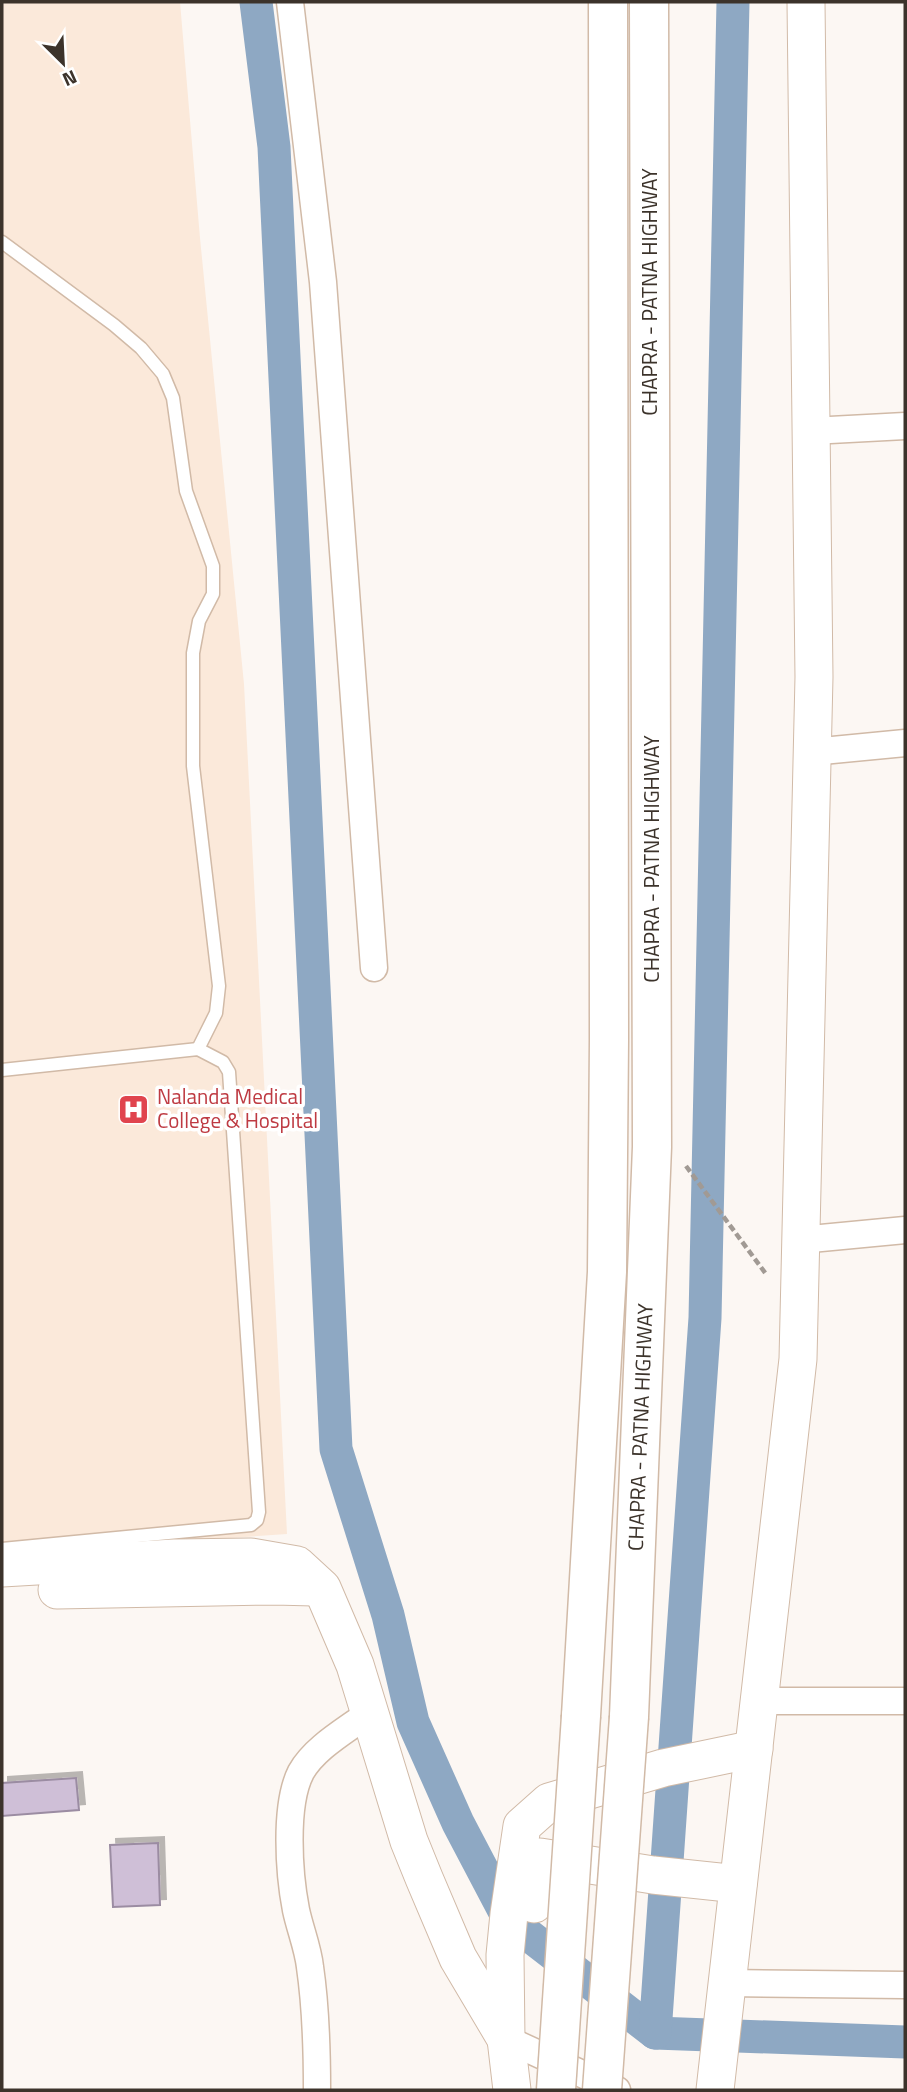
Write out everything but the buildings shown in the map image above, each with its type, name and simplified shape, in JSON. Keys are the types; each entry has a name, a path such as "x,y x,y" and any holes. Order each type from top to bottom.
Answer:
{"highway":[{"name":"CHAPRA - PATNA HIGHWAY","path":"556,2090 607,1272 608,2"},
{"name":"CHAPRA - PATNA HIGHWAY","path":"602,2090 630,1704 652,1147 649,2"},
{"path":"581,1702 630,1704"}],"street":[{"path":"290,2 323,282 374,968"},
{"path":"715,2090 798,1359 814,677 806,2"},
{"path":"811,430 905,426"},
{"path":"812,752 905,743"},
{"path":"800,1240 905,1230"},
{"path":"2,1568 175,1558 251,1557 297,1565 322,1588 355,1665 410,1841 458,1958 515,2043 619,2090"},
{"path":"2,1593 101,1588 322,1588"},
{"path":"759,1701 905,1701"},
{"path":"317,2090 310,1965 294,1895 290,1819 300,1773 315,1754 369,1713"},
{"path":"512,2090 516,1958 521,1910 522,1826 549,1802 663,1768 754,1749"},
{"path":"521,1910 540,1857 738,1884"},
{"path":"726,1993 905,1985"}],"lane":[{"path":"2,242 141,348 163,374 173,398 186,491 213,566 213,594 199,621 193,653 192,766 219,985 216,1013 198,1049"},
{"path":"2,1070 198,1049 223,1062 229,1072 260,1512 251,1525 2,1549"}],"path":[{"path":"698,1182 736,1233"}],"shaded area":[{"name":"Nalanda Medical College & Hospital","path":"2,2 180,2 200,238 244,684 287,1534 2,1554"}],"waterway":[{"path":"256,2 274,147 336,1449 388,1615 413,1722 458,1823 509,1920 655,2033 905,2042"},
{"path":"655,2033 705,1318 733,2"}],"place":[{"name":"Nalanda Medical College & Hospital","path":"134,1109"}]}
